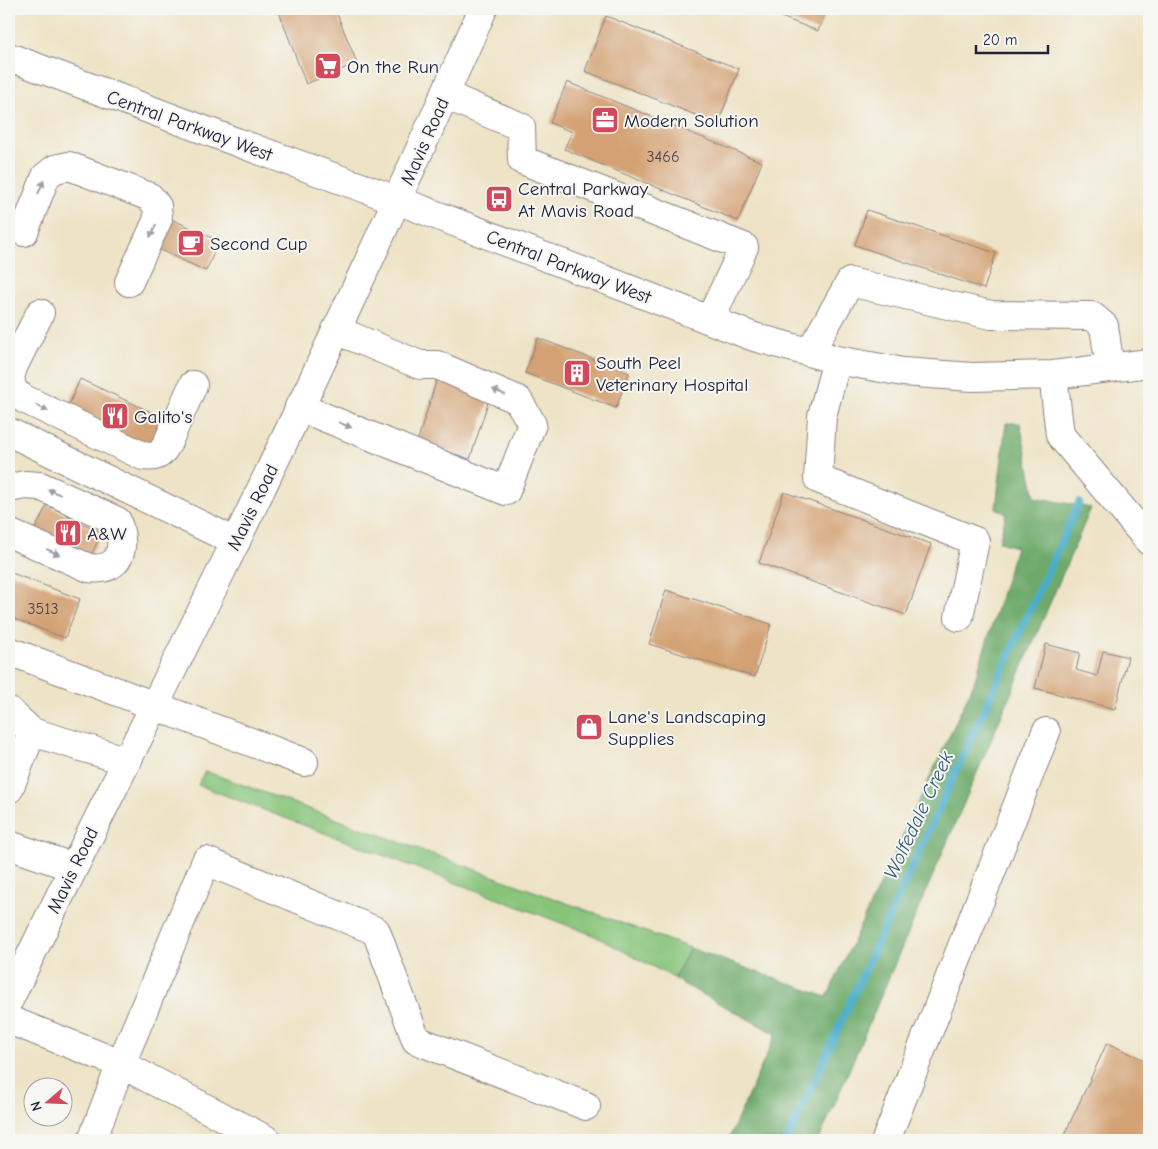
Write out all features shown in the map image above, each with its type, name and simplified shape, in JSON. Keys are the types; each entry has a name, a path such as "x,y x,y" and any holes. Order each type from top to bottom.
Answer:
{"street":[{"name":"Mavis Road","path":"9,1000 72,867 155,706 236,542 397,200 483,9"},
{"name":"Central Parkway West","path":"9,56 239,144 397,200 754,337 837,360 903,372 972,377 1053,375 1149,363"},
{"path":"445,95 521,127 522,160 744,247 710,320"},
{"path":"24,232 46,176 55,169 69,166 150,197 157,206 158,219 129,282"},
{"path":"810,352 850,282 991,315 1092,316 1104,326 1110,368"},
{"path":"40,313 13,367 10,378 13,391 24,399 143,456 153,457 162,453 193,385"},
{"path":"300,407 506,491 532,424 518,400 437,365 420,365 336,330"},
{"path":"837,360 822,416 818,479 975,541 959,617"},
{"path":"1053,375 1060,435 1149,541"},
{"path":"9,432 236,542"},
{"path":"9,488 25,485 40,486 105,514 117,521 122,534 123,545 118,557 110,566 94,569 9,533"},
{"path":"9,651 304,762"},
{"path":"9,711 32,732 127,761"},
{"path":"9,789 32,732"},
{"path":"886,1140 1046,732"},
{"path":"9,844 72,867"},
{"path":"92,1140 121,1064 206,861 376,931 416,1040 586,1106"},
{"path":"9,1020 121,1064 267,1140"}],"green space":[{"path":"1006,423 1020,423 1035,497 1091,508 819,1140 728,1140 776,1034 674,979 690,948 827,997 974,683 1016,547 999,542 1006,514 996,508"},
{"path":"205,771 690,948 674,978 593,935 198,785"}],"building":[{"path":"278,9 335,9 357,63 306,84"},
{"path":"760,9 827,9 818,31"},
{"path":"606,16 739,69 718,124 585,71"},
{"path":"567,82 762,162 738,221 564,149 572,132 550,123"},
{"path":"867,210 996,253 984,289 855,245"},
{"path":"171,219 219,241 206,271 158,249"},
{"name":"South Peel Veterinary Hospital","path":"538,338 629,373 616,408 525,373"},
{"path":"439,373 492,390 470,459 417,442"},
{"name":"Galito's","path":"80,379 166,419 150,453 65,414"},
{"path":"784,492 931,544 906,615 759,563"},
{"name":"A&W","path":"47,505 102,533 88,561 33,533"},
{"path":"9,572 80,599 65,638 9,617"},
{"path":"666,590 771,624 755,677 649,644"},
{"path":"1046,644 1080,653 1076,670 1097,676 1103,651 1128,657 1115,709 1035,688"},
{"path":"1107,1043 1149,1062 1149,1140 1062,1140"}],"waterway":[{"name":"Wolfedale Creek","path":"787,1140 1079,503"}],"place":[{"name":"On the Run","path":"328,66"},
{"name":"Modern Solution","path":"605,120"},
{"name":"Central Parkway At Mavis Road","path":"499,199"},
{"name":"Second Cup","path":"191,243"},
{"name":"South Peel Veterinary Hospital","path":"577,373"},
{"name":"Galito's","path":"115,416"},
{"name":"A&W","path":"68,533"},
{"name":"Lane's Landscaping Supplies","path":"589,727"}]}
